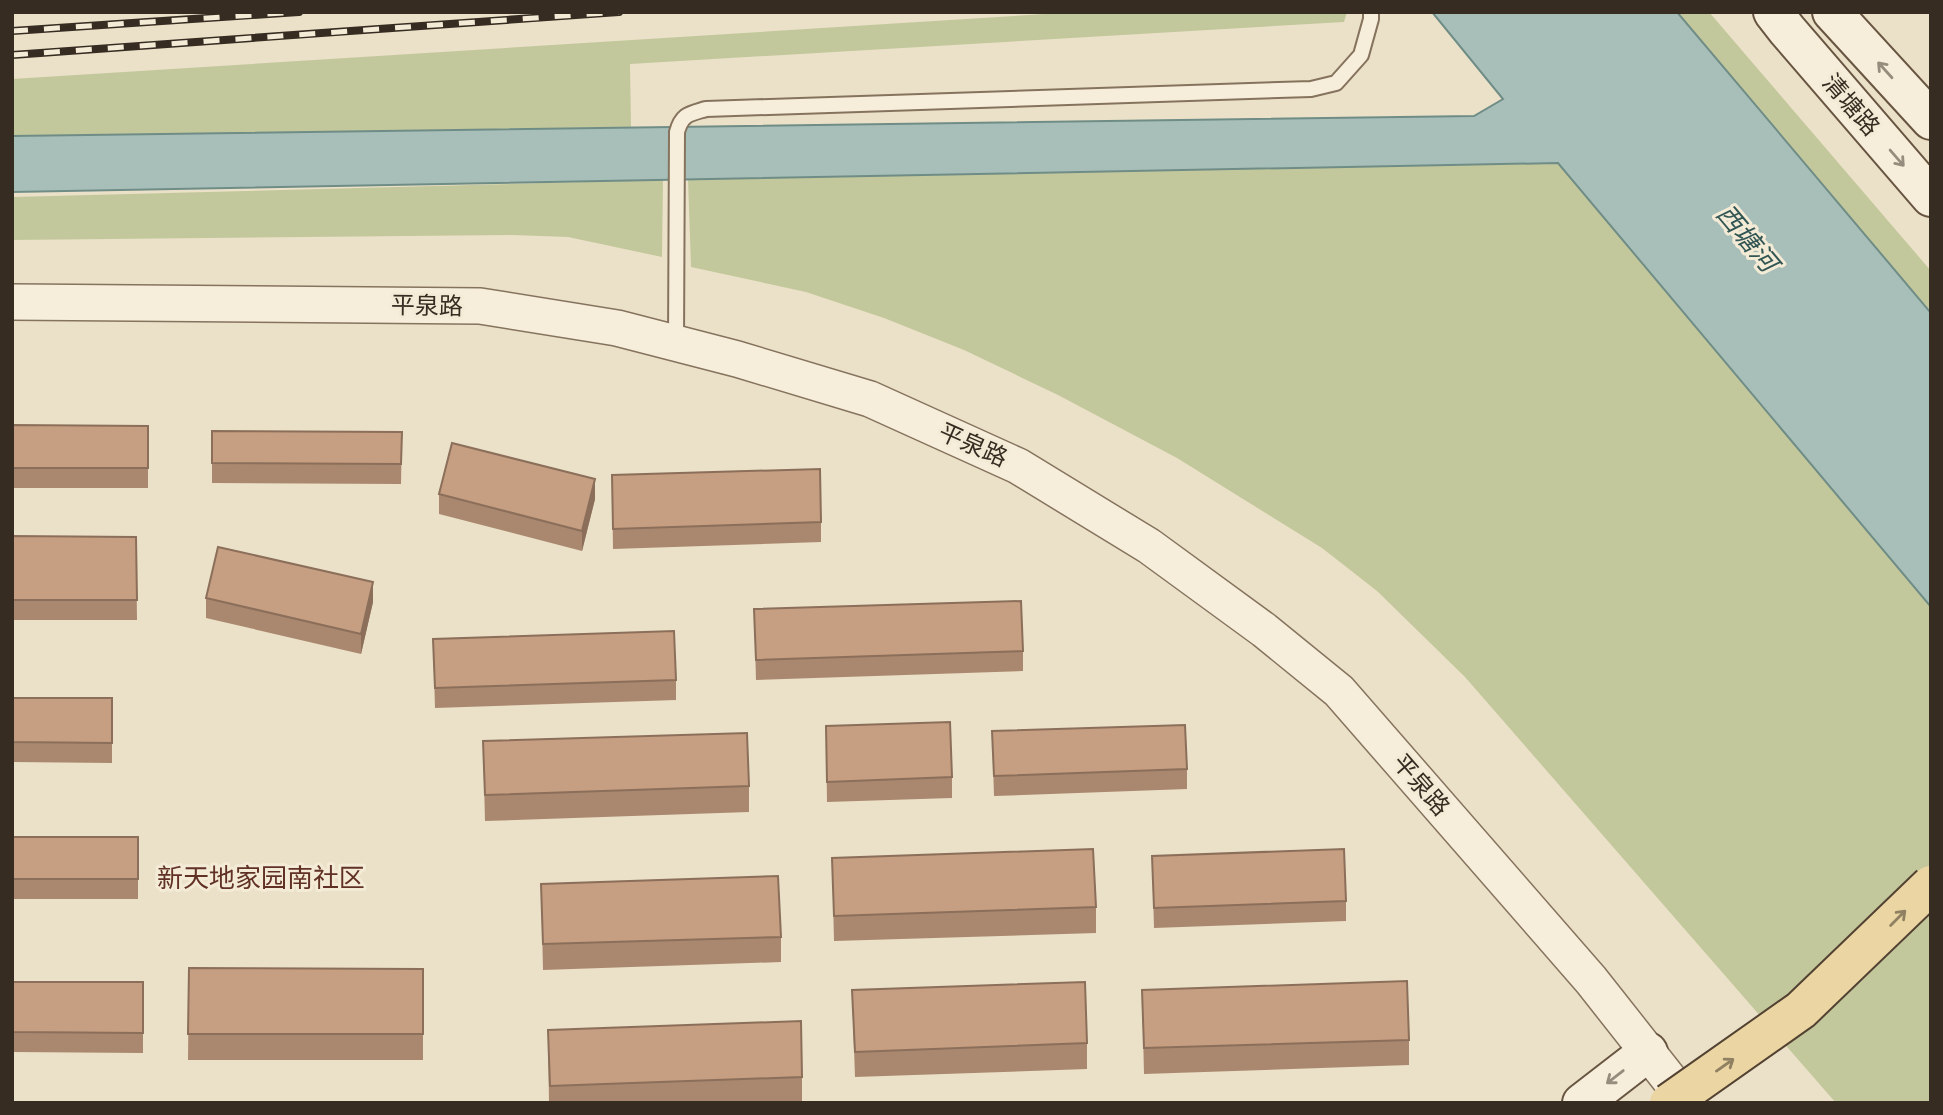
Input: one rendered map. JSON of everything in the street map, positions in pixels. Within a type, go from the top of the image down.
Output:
[{"type":"main road","name":"清塘路","points":[[1773,12],[1931,197]]},
{"type":"main road","name":"清塘路","points":[[1832,12],[1931,120]]},
{"type":"main road","points":[[1669,1103],[1801,1010],[1931,885]]},
{"type":"main road","points":[[1582,1103],[1648,1052]]},
{"type":"street","name":"平泉路","points":[[12,302],[480,306],[617,328],[737,359],[870,399],[1018,466],[1149,546],[1264,630],[1339,691],[1591,980],[1688,1103]]},
{"type":"lane","points":[[676,343],[677,132],[680,121],[690,114],[706,109],[1311,89],[1336,83],[1361,55],[1371,12]]},
{"type":"green space","points":[[1077,12],[1347,12],[1344,22],[630,64],[631,127],[12,136],[12,79]]},
{"type":"green space","points":[[1677,12],[1709,12],[1931,271],[1931,313]]},
{"type":"green space","points":[[1558,163],[1931,607],[1931,1103],[1836,1103],[1465,677],[1377,591],[1322,548],[1177,458],[1058,395],[964,350],[884,318],[806,292],[691,267],[688,179]]},
{"type":"green space","points":[[663,180],[662,257],[568,237],[513,235],[12,240],[12,197]]},
{"type":"water","name":"西塘河","points":[[1432,12],[1677,12],[1931,313],[1931,607],[1558,163],[12,192],[12,136],[1474,116],[1503,99]]},
{"type":"building","points":[[12,425],[148,426],[148,468],[12,468]]},
{"type":"building","points":[[212,431],[402,432],[401,464],[212,463]]},
{"type":"building","points":[[452,443],[595,479],[582,531],[439,494]]},
{"type":"building","points":[[820,469],[821,522],[613,529],[612,475]]},
{"type":"building","points":[[12,536],[136,537],[137,600],[12,600]]},
{"type":"building","points":[[218,547],[373,582],[361,634],[206,598]]},
{"type":"building","points":[[1021,601],[1023,651],[756,660],[754,609]]},
{"type":"building","points":[[674,631],[676,680],[435,688],[433,639]]},
{"type":"building","points":[[12,698],[112,698],[112,743],[12,742]]},
{"type":"building","points":[[950,722],[952,777],[827,782],[826,726]]},
{"type":"building","points":[[1185,725],[1187,769],[994,776],[992,731]]},
{"type":"building","points":[[747,733],[749,786],[485,795],[483,741]]},
{"type":"building","points":[[12,837],[138,837],[138,879],[12,879]]},
{"type":"building","points":[[1093,849],[1096,907],[834,916],[832,858]]},
{"type":"building","points":[[1344,849],[1346,901],[1154,908],[1152,856]]},
{"type":"building","points":[[778,876],[781,937],[543,944],[541,884]]},
{"type":"building","points":[[189,968],[423,969],[423,1034],[188,1034]]},
{"type":"building","points":[[1407,981],[1409,1040],[1144,1048],[1142,990]]},
{"type":"building","points":[[12,982],[143,982],[143,1033],[12,1032]]},
{"type":"building","points":[[1085,982],[1087,1043],[855,1052],[852,990]]},
{"type":"building","points":[[801,1021],[802,1077],[550,1086],[548,1030]]},
{"type":"railway","points":[[12,31],[299,12]]},
{"type":"railway","points":[[12,55],[619,12]]},
{"type":"district","name":"新天地家园南社区","points":[[261,878]]}]
